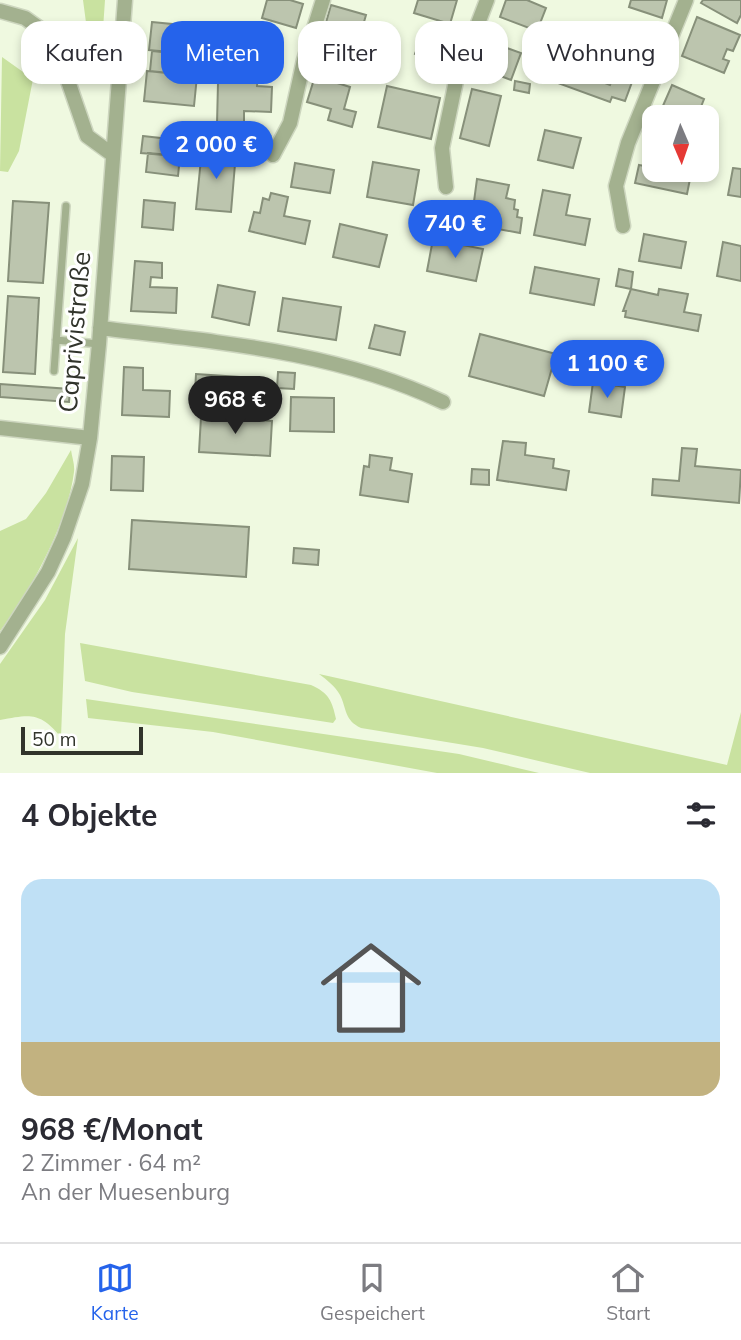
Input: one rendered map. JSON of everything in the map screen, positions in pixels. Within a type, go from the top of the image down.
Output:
[{"type":"street","name":"Caprivistraße","points":[[0,647],[32,600],[64,537],[82,484],[90,438],[99,344],[125,0]]},
{"type":"street","points":[[273,155],[290,123],[304,60],[323,0]]},
{"type":"street","points":[[446,187],[442,148],[453,95],[487,0]]},
{"type":"street","points":[[623,226],[616,186],[628,143],[686,0]]},
{"type":"street","points":[[0,11],[24,18],[46,33],[58,52],[87,136],[97,146],[113,155]]},
{"type":"street","points":[[100,328],[295,354],[404,383],[443,401]]},
{"type":"street","points":[[0,428],[90,438]]},
{"type":"lane","points":[[54,371],[66,206]]},
{"type":"lane","points":[[56,340],[99,344]]},
{"type":"green space","points":[[83,0],[105,0],[104,21],[86,21]]},
{"type":"green space","points":[[2,57],[21,70],[21,84],[32,84],[19,151],[8,172],[0,171]]},
{"type":"green space","points":[[71,450],[74,472],[56,534],[24,596],[0,631],[0,531],[26,519],[46,493]]},
{"type":"green space","points":[[78,538],[65,634],[61,737],[47,723],[34,717],[0,720],[0,664],[45,600]]},
{"type":"green space","points":[[80,643],[311,685],[329,698],[336,719],[333,723],[132,692],[85,681]]},
{"type":"green space","points":[[319,674],[727,765],[741,712],[741,773],[590,773],[483,748],[361,728],[349,718],[336,689]]},
{"type":"green space","points":[[86,699],[459,754],[539,773],[437,773],[213,732],[88,718]]},
{"type":"building","points":[[267,0],[290,0],[303,4],[296,28],[284,24],[284,21],[262,18]]},
{"type":"building","points":[[418,0],[457,0],[451,21],[440,21],[414,13]]},
{"type":"building","points":[[506,0],[527,0],[546,8],[541,21],[522,21],[522,25],[500,17]]},
{"type":"building","points":[[631,0],[667,0],[662,18],[629,7]]},
{"type":"building","points":[[703,0],[741,0],[741,15],[737,23],[701,3]]},
{"type":"building","points":[[331,5],[366,15],[364,21],[326,21]]},
{"type":"building","points":[[697,17],[740,35],[733,51],[727,49],[723,59],[729,61],[724,73],[682,56]]},
{"type":"building","points":[[152,22],[161,23],[161,51],[149,50]]},
{"type":"building","points":[[508,48],[521,53],[511,80],[508,79]]},
{"type":"building","points":[[152,51],[161,52],[161,72],[150,71]]},
{"type":"building","points":[[147,71],[161,72],[161,84],[196,84],[194,106],[144,101]]},
{"type":"building","points":[[515,81],[530,84],[529,93],[514,90]]},
{"type":"building","points":[[218,84],[257,84],[272,87],[271,112],[244,111],[244,126],[217,124]]},
{"type":"building","points":[[313,84],[340,84],[350,87],[344,109],[356,112],[352,127],[328,120],[331,109],[307,102]]},
{"type":"building","points":[[560,84],[631,84],[625,101],[612,97],[610,102]]},
{"type":"building","points":[[672,85],[704,99],[702,105],[663,105]]},
{"type":"building","points":[[387,86],[440,98],[431,139],[378,127]]},
{"type":"building","points":[[472,89],[501,96],[489,146],[460,138]]},
{"type":"building","points":[[545,130],[581,138],[573,168],[538,160]]},
{"type":"building","points":[[143,136],[178,140],[176,156],[141,153]]},
{"type":"building","points":[[202,149],[236,152],[231,212],[196,209]]},
{"type":"building","points":[[148,153],[180,156],[178,176],[146,172]]},
{"type":"building","points":[[373,162],[419,170],[413,205],[367,197]]},
{"type":"building","points":[[295,163],[334,170],[330,193],[291,187]]},
{"type":"building","points":[[639,165],[642,166],[642,182],[689,182],[687,194],[635,183]]},
{"type":"building","points":[[733,168],[741,169],[741,197],[728,195]]},
{"type":"building","points":[[477,179],[509,185],[506,198],[515,200],[517,217],[522,218],[520,233],[471,224]]},
{"type":"building","points":[[543,190],[570,195],[566,215],[590,219],[585,245],[534,235]]},
{"type":"building","points":[[271,193],[288,197],[284,216],[310,221],[305,244],[249,231],[254,212],[260,213],[263,198],[269,200]]},
{"type":"building","points":[[144,200],[175,203],[173,230],[142,227]]},
{"type":"building","points":[[13,201],[49,203],[43,283],[8,281]]},
{"type":"building","points":[[340,224],[387,235],[379,267],[333,257]]},
{"type":"building","points":[[644,234],[686,242],[681,268],[639,261]]},
{"type":"building","points":[[433,239],[483,249],[476,281],[427,271]]},
{"type":"building","points":[[723,242],[741,246],[741,281],[717,276]]},
{"type":"building","points":[[135,261],[162,263],[162,278],[151,277],[150,287],[177,288],[176,313],[131,311]]},
{"type":"building","points":[[535,267],[599,279],[594,305],[530,293]]},
{"type":"building","points":[[619,269],[633,272],[631,289],[616,286]]},
{"type":"building","points":[[218,285],[255,292],[249,325],[212,317]]},
{"type":"building","points":[[631,289],[658,295],[659,289],[688,294],[684,312],[701,315],[698,331],[625,317],[626,311],[623,311]]},
{"type":"building","points":[[8,296],[39,298],[35,374],[3,372]]},
{"type":"building","points":[[283,298],[341,307],[336,340],[278,331]]},
{"type":"building","points":[[375,325],[405,332],[400,355],[369,348]]},
{"type":"building","points":[[480,334],[556,354],[544,396],[469,376]]},
{"type":"building","points":[[124,367],[143,368],[143,390],[170,391],[169,417],[122,415]]},
{"type":"building","points":[[278,372],[295,373],[294,389],[277,388]]},
{"type":"building","points":[[196,374],[254,378],[252,398],[195,393]]},
{"type":"building","points":[[593,382],[625,387],[621,417],[589,412]]},
{"type":"building","points":[[0,384],[70,389],[69,402],[0,397]]},
{"type":"building","points":[[291,397],[334,398],[334,432],[290,431]]},
{"type":"building","points":[[201,417],[272,421],[270,456],[199,452]]},
{"type":"building","points":[[503,441],[526,443],[525,455],[554,459],[553,468],[569,471],[566,490],[497,480]]},
{"type":"building","points":[[682,448],[697,449],[695,466],[741,470],[739,503],[652,495],[653,479],[679,481]]},
{"type":"building","points":[[370,455],[392,458],[390,470],[412,474],[408,502],[360,495],[364,466],[369,467]]},
{"type":"building","points":[[112,456],[144,457],[143,491],[111,490]]},
{"type":"building","points":[[472,469],[489,470],[489,485],[471,484]]},
{"type":"building","points":[[132,520],[249,527],[246,577],[129,569]]},
{"type":"building","points":[[294,548],[319,550],[318,565],[293,563]]}]
